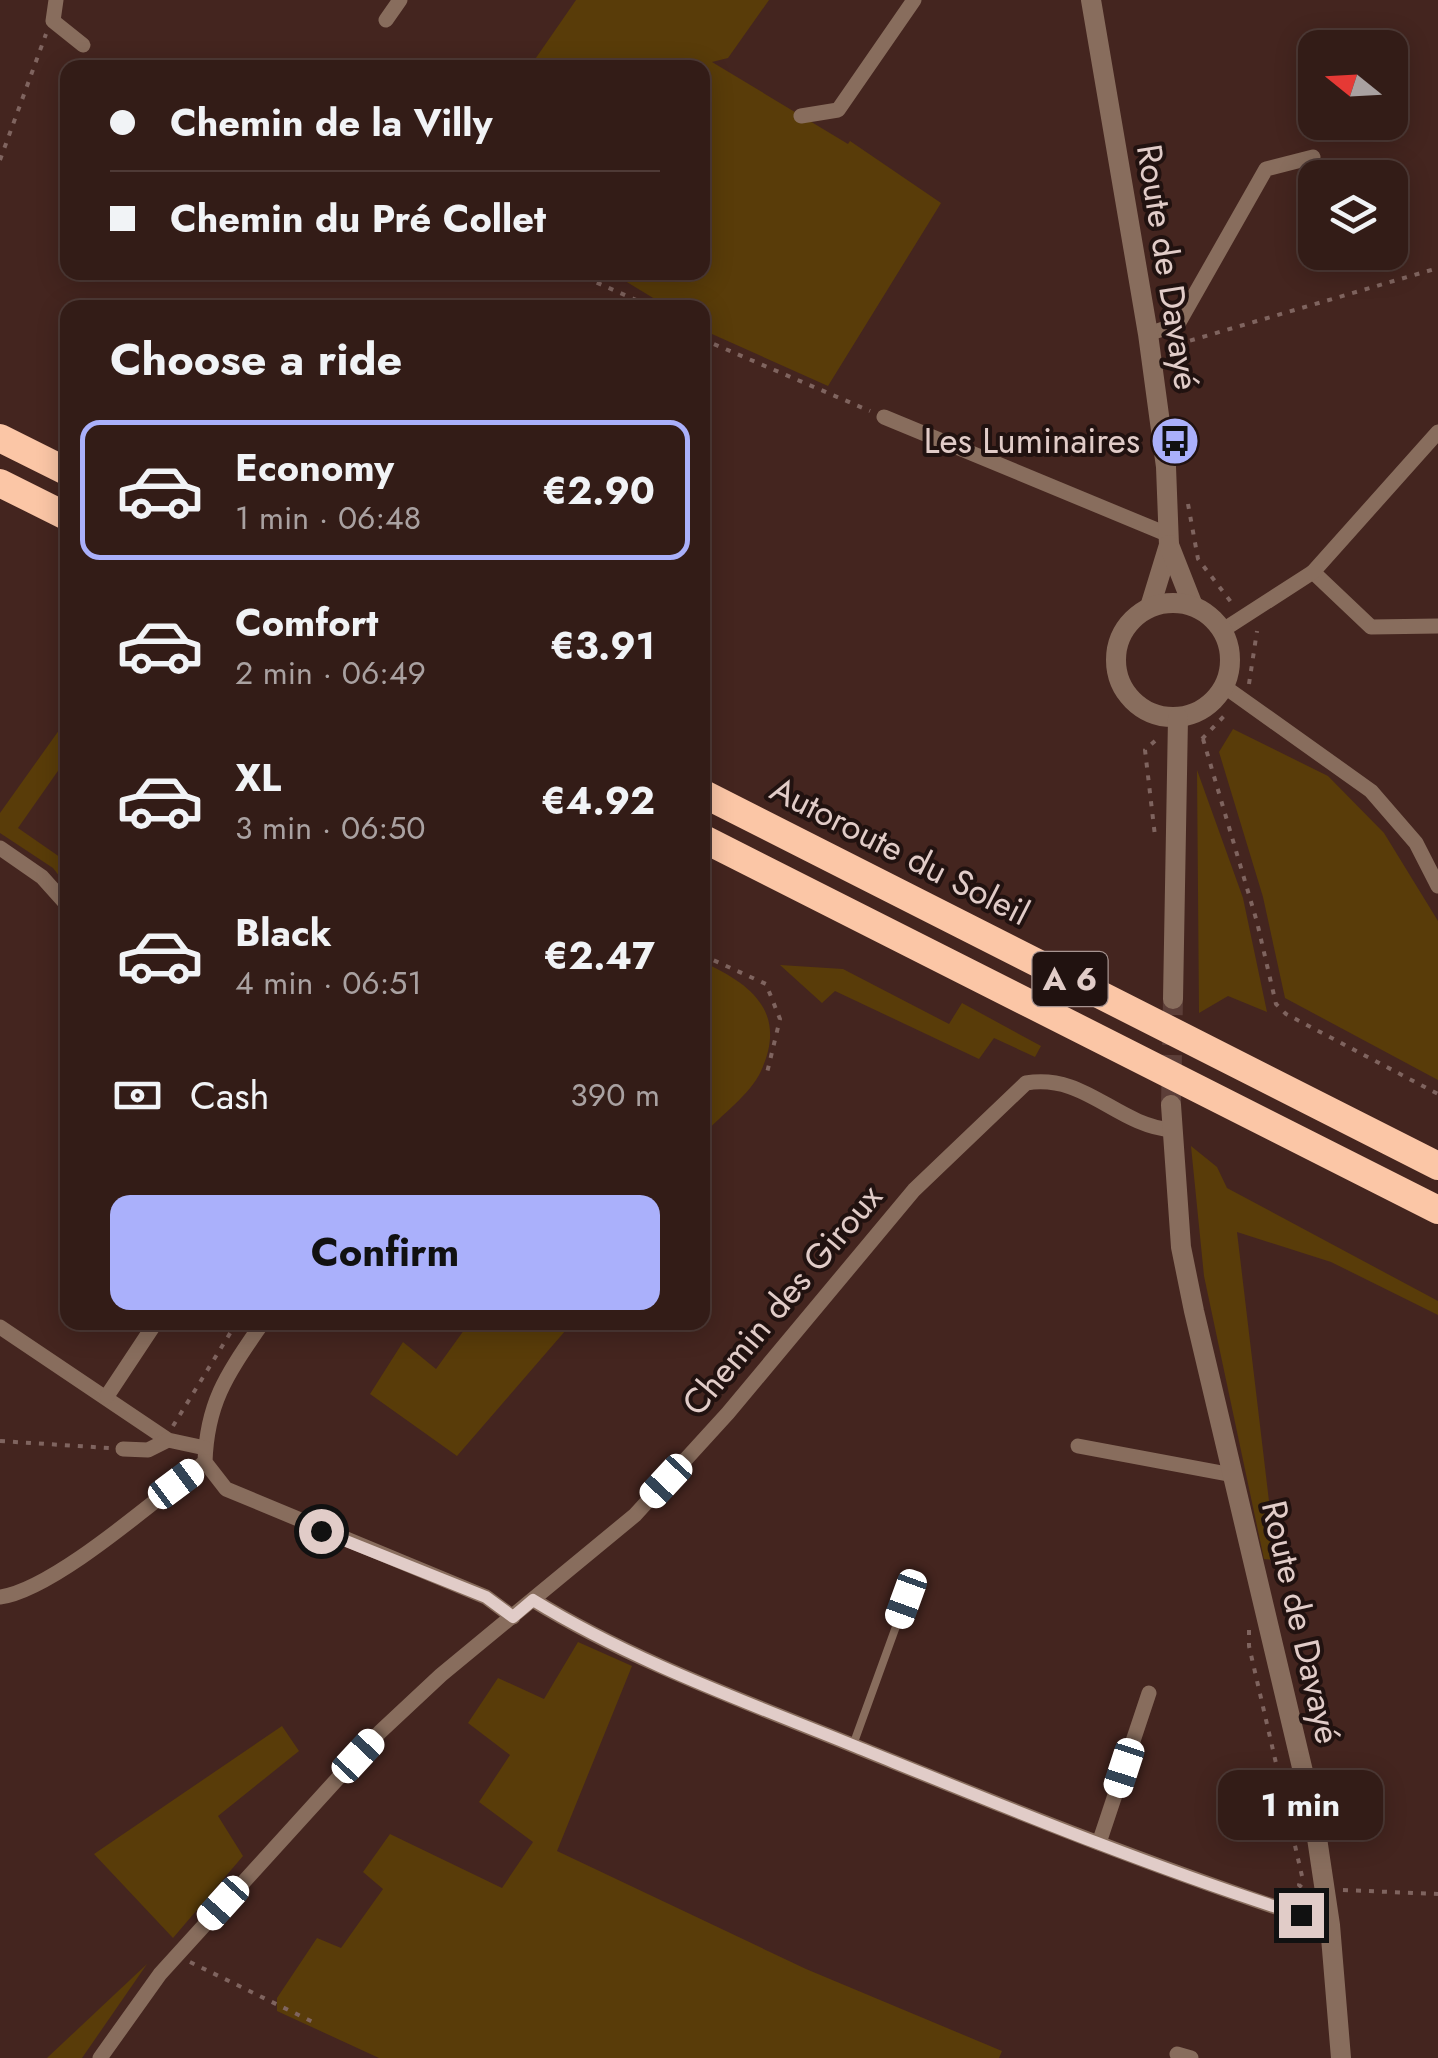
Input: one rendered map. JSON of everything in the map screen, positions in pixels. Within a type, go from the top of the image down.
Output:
[{"type":"highway","points":[[0,438],[60,468]]},
{"type":"highway","points":[[0,482],[60,513]]},
{"type":"highway","name":"Autoroute du Soleil","points":[[710,797],[1438,1166]]},
{"type":"highway","name":"A 6","points":[[710,842],[1438,1210]]},
{"type":"street","points":[[56,0],[52,22],[84,45]]},
{"type":"street","points":[[386,20],[400,0]]},
{"type":"street","points":[[801,116],[838,110],[914,0]]},
{"type":"street","name":"Route de Davayé","points":[[1090,0],[1148,334],[1166,466],[1169,540],[1193,606]]},
{"type":"street","points":[[1148,334],[1178,324],[1266,168],[1313,157]]},
{"type":"street","points":[[884,417],[1169,540]]},
{"type":"street","points":[[1224,630],[1314,572],[1438,432]]},
{"type":"street","name":"Route de Davayé","points":[[1150,607],[1169,540]]},
{"type":"street","points":[[1314,572],[1371,627],[1438,626]]},
{"type":"street","points":[[1164,603],[1193,606],[1224,630],[1230,652],[1225,687],[1213,702],[1178,718],[1144,710],[1120,683],[1117,648],[1135,617],[1150,607],[1164,603]]},
{"type":"street","points":[[1225,687],[1239,701],[1330,758],[1371,791],[1416,843],[1438,886]]},
{"type":"street","points":[[1173,1000],[1178,718]]},
{"type":"street","points":[[0,848],[42,877],[60,897]]},
{"type":"street","name":"Chemin des Giroux","points":[[100,2058],[177,1954],[380,1732],[635,1515],[731,1410],[914,1190],[1026,1083],[1065,1082],[1138,1125],[1172,1130]]},
{"type":"street","name":"Route de Davayé","points":[[1171,1105],[1177,1204],[1194,1311],[1314,1818],[1330,1924],[1341,2058]]},
{"type":"street","points":[[0,1327],[168,1440],[205,1455],[226,1489],[486,1597],[513,1617]]},
{"type":"street","points":[[107,1396],[151,1330]]},
{"type":"street","points":[[0,1597],[20,1594],[91,1548],[205,1455],[210,1408],[258,1330]]},
{"type":"street","points":[[124,1449],[148,1450],[168,1440]]},
{"type":"street","points":[[1078,1446],[1233,1476]]},
{"type":"street","points":[[533,1600],[586,1632],[853,1745],[1100,1843],[1330,1924]]},
{"type":"street","points":[[1100,1843],[1150,1693]]},
{"type":"lane","points":[[853,1745],[906,1599]]},
{"type":"path","points":[[0,160],[52,22]]},
{"type":"path","points":[[1171,355],[1182,343],[1438,268]]},
{"type":"path","points":[[591,280],[636,300]]},
{"type":"path","points":[[710,342],[884,417]]},
{"type":"path","points":[[1188,500],[1198,559],[1232,602]]},
{"type":"path","points":[[1249,684],[1257,631]]},
{"type":"path","points":[[1226,714],[1203,740],[1258,922],[1276,1004],[1286,1014],[1438,1094]]},
{"type":"path","points":[[1154,741],[1145,750],[1156,844]]},
{"type":"path","points":[[710,959],[766,984],[773,997],[780,1018],[766,1077]]},
{"type":"path","points":[[168,1440],[176,1415],[232,1330]]},
{"type":"path","points":[[0,1440],[124,1449]]},
{"type":"path","points":[[1300,1879],[1302,1889]]},
{"type":"path","points":[[1325,1889],[1438,1894]]},
{"type":"path","points":[[177,1954],[316,2023]]},
{"type":"shaded area","points":[[576,0],[769,0],[728,58],[712,62],[848,144],[850,141],[941,203],[828,386],[710,333],[710,300],[656,300],[624,280],[710,280],[710,60],[535,60]]},
{"type":"shaded area","points":[[60,729],[60,768],[18,828],[60,857],[60,877],[53,868],[0,833],[0,813]]},
{"type":"shaded area","points":[[1233,729],[1328,776],[1384,833],[1438,921],[1438,1080],[1285,998],[1263,897],[1219,752]]},
{"type":"shaded area","points":[[1197,770],[1243,898],[1267,1012],[1228,996],[1199,1013]]},
{"type":"shaded area","points":[[780,965],[843,969],[949,1024],[962,1003],[1041,1046],[1035,1057],[994,1038],[979,1059],[835,991],[822,1003]]},
{"type":"shaded area","points":[[710,966],[750,991],[767,1016],[768,1050],[761,1071],[743,1096],[710,1128]]},
{"type":"shaded area","points":[[1191,1146],[1217,1167],[1227,1188],[1438,1301],[1438,1315],[1331,1262],[1237,1232],[1276,1560],[1264,1559],[1204,1276]]},
{"type":"shaded area","points":[[464,1330],[566,1330],[457,1456],[370,1394],[403,1342],[436,1369]]},
{"type":"shaded area","points":[[578,1642],[632,1666],[557,1851],[806,1969],[1002,2051],[999,2058],[379,2058],[277,2011],[277,1998],[317,1938],[341,1948],[383,1889],[363,1872],[390,1834],[502,1888],[533,1842],[479,1802],[510,1755],[468,1723],[498,1678],[544,1699]]},
{"type":"shaded area","points":[[282,1726],[299,1751],[218,1816],[243,1856],[173,1938],[94,1854]]},
{"type":"shaded area","points":[[147,1964],[82,2058],[47,2058]]},
{"type":"tunnel","points":[[1171,1105],[1173,999]]},
{"type":"place","name":"Les Luminaires","points":[[1175,441]]},
{"type":"route","points":[[321,1531],[486,1597],[513,1617],[533,1600],[586,1632],[719,1691],[1100,1843],[1301,1915]]}]
